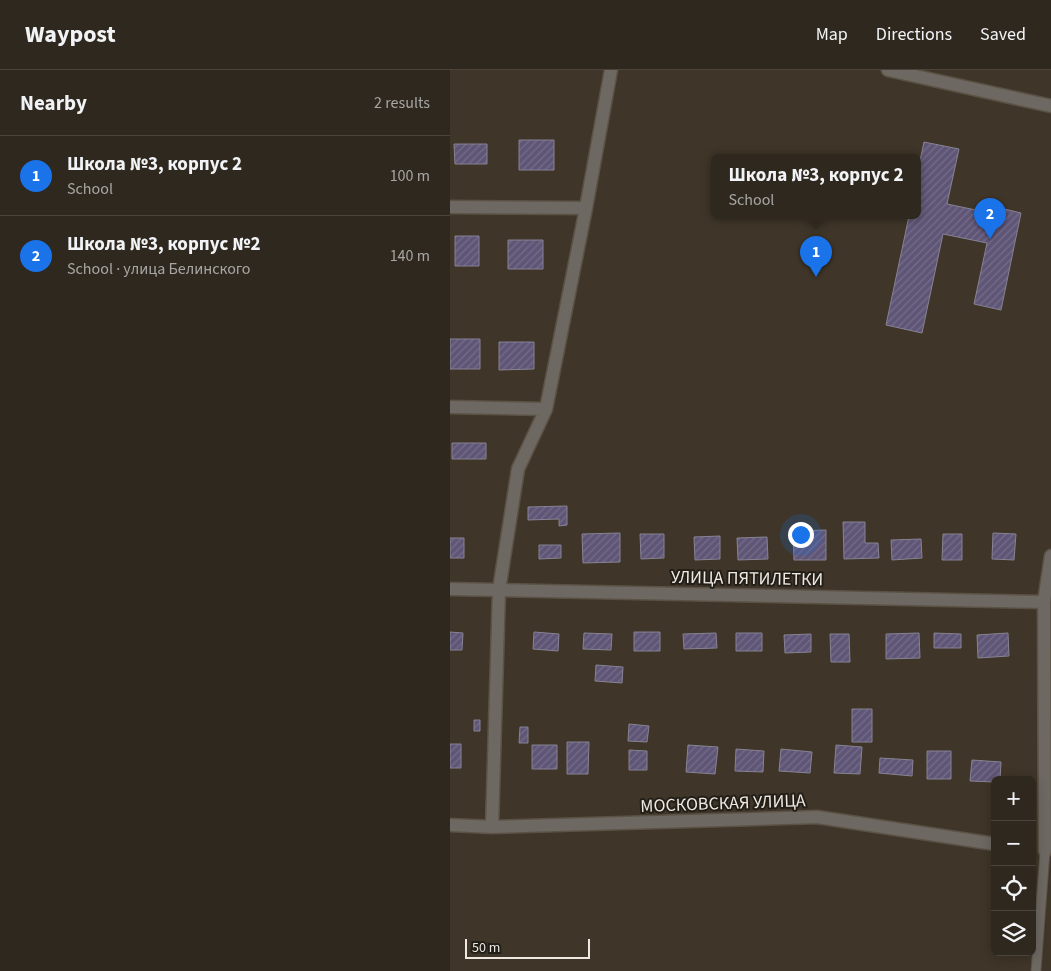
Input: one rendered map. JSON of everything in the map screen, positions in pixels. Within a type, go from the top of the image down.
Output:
[{"type":"street","points":[[492,828],[499,590],[518,469],[546,408],[586,208],[611,70]]},
{"type":"street","points":[[888,70],[1051,106]]},
{"type":"street","points":[[450,207],[586,208]]},
{"type":"street","points":[[450,407],[546,408]]},
{"type":"street","points":[[1043,851],[1044,602],[1051,556]]},
{"type":"street","name":"УЛИЦА ПЯТИЛЕТКИ","points":[[450,590],[1044,602]]},
{"type":"street","name":"МОСКОВСКАЯ УЛИЦА","points":[[450,825],[492,828],[817,818],[991,843]]},
{"type":"lane","points":[[1036,971],[1043,851]]},
{"type":"building","points":[[519,140],[554,140],[554,170],[519,170]]},
{"type":"building","points":[[924,142],[959,149],[947,204],[995,214],[996,207],[1021,213],[1001,310],[974,304],[987,243],[943,234],[922,333],[886,325],[908,219],[921,219],[921,156]]},
{"type":"building","points":[[454,144],[487,144],[487,164],[455,164]]},
{"type":"building","points":[[455,236],[479,236],[479,266],[455,266]]},
{"type":"building","points":[[508,240],[543,240],[543,269],[508,269]]},
{"type":"building","points":[[450,339],[480,339],[480,369],[450,369]]},
{"type":"building","points":[[499,342],[534,342],[534,369],[499,370]]},
{"type":"building","points":[[452,443],[486,443],[486,459],[452,459]]},
{"type":"building","points":[[567,506],[567,525],[559,526],[559,519],[528,520],[528,507]]},
{"type":"building","points":[[843,522],[865,522],[865,543],[878,543],[879,558],[844,559]]},
{"type":"building","points":[[826,530],[826,560],[794,560],[793,531]]},
{"type":"building","points":[[620,533],[620,562],[583,563],[582,534]]},
{"type":"building","points":[[993,533],[1016,534],[1014,560],[992,559]]},
{"type":"building","points":[[640,534],[664,534],[664,558],[641,559]]},
{"type":"building","points":[[943,534],[962,534],[962,560],[942,560]]},
{"type":"building","points":[[720,536],[720,559],[695,560],[694,537]]},
{"type":"building","points":[[767,537],[768,559],[738,560],[737,538]]},
{"type":"building","points":[[450,538],[464,538],[464,558],[450,558]]},
{"type":"building","points":[[921,539],[922,558],[892,560],[891,540]]},
{"type":"building","points":[[539,545],[561,545],[561,558],[539,559]]},
{"type":"building","points":[[450,632],[463,633],[462,650],[450,650]]},
{"type":"building","points":[[534,632],[559,634],[558,651],[533,649]]},
{"type":"building","points":[[634,632],[660,632],[660,651],[634,651]]},
{"type":"building","points":[[584,633],[612,634],[611,650],[583,649]]},
{"type":"building","points":[[716,633],[717,648],[684,649],[683,634]]},
{"type":"building","points":[[736,633],[762,633],[762,651],[736,651]]},
{"type":"building","points":[[919,633],[920,658],[886,659],[886,634]]},
{"type":"building","points":[[934,633],[961,634],[961,648],[934,648]]},
{"type":"building","points":[[1008,633],[1009,656],[978,658],[977,635]]},
{"type":"building","points":[[811,634],[811,652],[785,653],[784,635]]},
{"type":"building","points":[[830,634],[849,634],[850,662],[831,662]]},
{"type":"building","points":[[596,665],[623,667],[622,683],[595,681]]},
{"type":"building","points":[[852,709],[872,709],[872,742],[852,742]]},
{"type":"building","points":[[474,720],[480,720],[480,731],[474,731]]},
{"type":"building","points":[[629,724],[649,726],[647,742],[628,741]]},
{"type":"building","points":[[520,727],[528,727],[528,743],[519,743]]},
{"type":"building","points":[[567,742],[589,742],[588,774],[567,774]]},
{"type":"building","points":[[450,744],[461,744],[461,768],[450,768]]},
{"type":"building","points":[[532,745],[557,745],[557,769],[532,769]]},
{"type":"building","points":[[688,745],[718,747],[715,774],[686,772]]},
{"type":"building","points":[[836,745],[862,747],[860,774],[834,773]]},
{"type":"building","points":[[736,749],[764,751],[763,772],[735,771]]},
{"type":"building","points":[[781,749],[812,752],[810,773],[779,771]]},
{"type":"building","points":[[629,750],[647,751],[647,770],[629,770]]},
{"type":"building","points":[[927,751],[951,751],[951,779],[927,779]]},
{"type":"building","points":[[880,758],[913,760],[912,776],[879,773]]},
{"type":"building","points":[[972,760],[1001,762],[1000,776],[991,776],[991,782],[970,781]]},
{"type":"place","name":"Школа №3, корпус №2","points":[[990,239]]},
{"type":"place","name":"Школа №3, корпус 2","points":[[816,277]]}]
